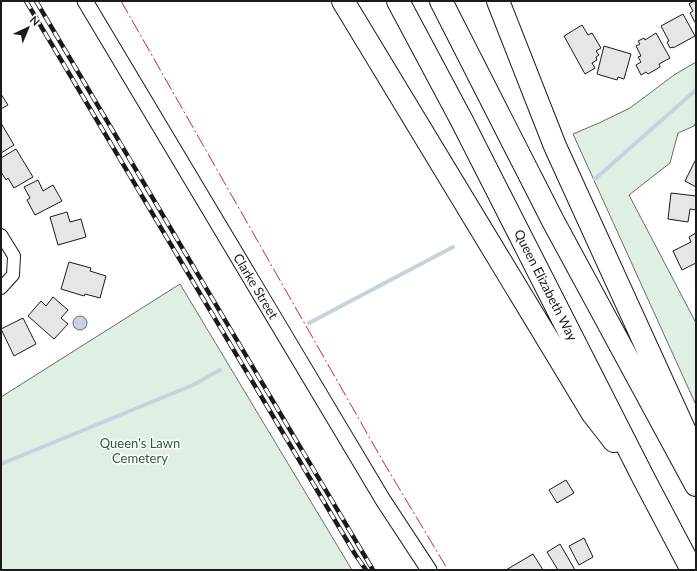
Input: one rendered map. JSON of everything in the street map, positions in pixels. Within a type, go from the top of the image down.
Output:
[{"type":"highway","points":[[343,1],[593,414],[644,480]]},
{"type":"highway","name":"Queen Elizabeth Way","points":[[398,1],[470,136],[644,480],[692,570]]},
{"type":"highway","points":[[441,1],[553,222],[696,485]]},
{"type":"highway","points":[[498,1],[555,146],[689,440],[696,467]]},
{"type":"street","name":"Clarke Street","points":[[85,1],[383,500],[429,570]]},
{"type":"street","points":[[1,235],[14,256],[13,275],[1,288]]},
{"type":"green space","points":[[696,62],[696,122],[694,126],[678,133],[670,163],[629,195],[696,323],[696,405],[573,134],[630,108],[674,75]]},
{"type":"green space","name":"Queen's Lawn Cemetery","points":[[180,284],[352,570],[1,570],[1,397]]},
{"type":"shaded area","points":[[77,316],[83,316],[87,320],[87,326],[83,330],[77,330],[73,326],[73,320]]},
{"type":"building","points":[[696,1],[696,24],[690,13],[693,11],[689,4]]},
{"type":"building","points":[[683,14],[695,36],[673,48],[670,48],[667,42],[669,41],[661,26]]},
{"type":"building","points":[[582,25],[588,35],[592,33],[601,48],[596,51],[599,55],[596,57],[597,60],[592,63],[595,68],[585,74],[564,36]]},
{"type":"building","points":[[656,33],[670,58],[659,64],[660,67],[648,74],[646,72],[641,75],[636,65],[641,62],[638,57],[641,56],[636,46],[640,44],[638,41],[644,38],[645,40]]},
{"type":"building","points":[[604,46],[631,54],[624,79],[618,77],[617,80],[597,74]]},
{"type":"building","points":[[1,94],[8,105],[1,109]]},
{"type":"building","points":[[1,123],[14,145],[1,153]]},
{"type":"building","points":[[16,149],[33,177],[14,188],[8,178],[6,180],[1,172],[1,158]]},
{"type":"building","points":[[696,159],[696,187],[685,181]]},
{"type":"building","points":[[38,180],[43,191],[53,185],[62,201],[35,215],[27,200],[30,198],[24,187]]},
{"type":"building","points":[[671,193],[696,196],[696,210],[690,209],[688,222],[668,219]]},
{"type":"building","points":[[67,212],[70,222],[81,219],[86,237],[58,245],[50,217]]},
{"type":"building","points":[[696,233],[696,263],[682,270],[673,251],[691,242],[689,237]]},
{"type":"building","points":[[69,262],[91,268],[90,271],[106,276],[100,298],[85,294],[84,296],[61,289]]},
{"type":"building","points":[[53,297],[68,310],[61,318],[68,324],[54,339],[28,316],[41,301],[46,306]]},
{"type":"building","points":[[23,318],[36,344],[14,356],[1,329]]},
{"type":"building","points":[[566,480],[574,493],[557,503],[549,490]]},
{"type":"building","points":[[584,538],[593,557],[579,565],[569,546]]},
{"type":"building","points":[[560,544],[575,570],[558,570],[547,552]]},
{"type":"building","points":[[533,554],[543,570],[506,570]]},
{"type":"waterway","points":[[595,179],[696,90]]},
{"type":"waterway","points":[[309,323],[453,247]]},
{"type":"waterway","points":[[1,464],[193,385],[220,370]]},
{"type":"railway","points":[[26,1],[355,554],[366,570]]},
{"type":"railway","points":[[36,1],[373,570]]},
{"type":"power","points":[[121,1],[384,463],[448,570]]}]
